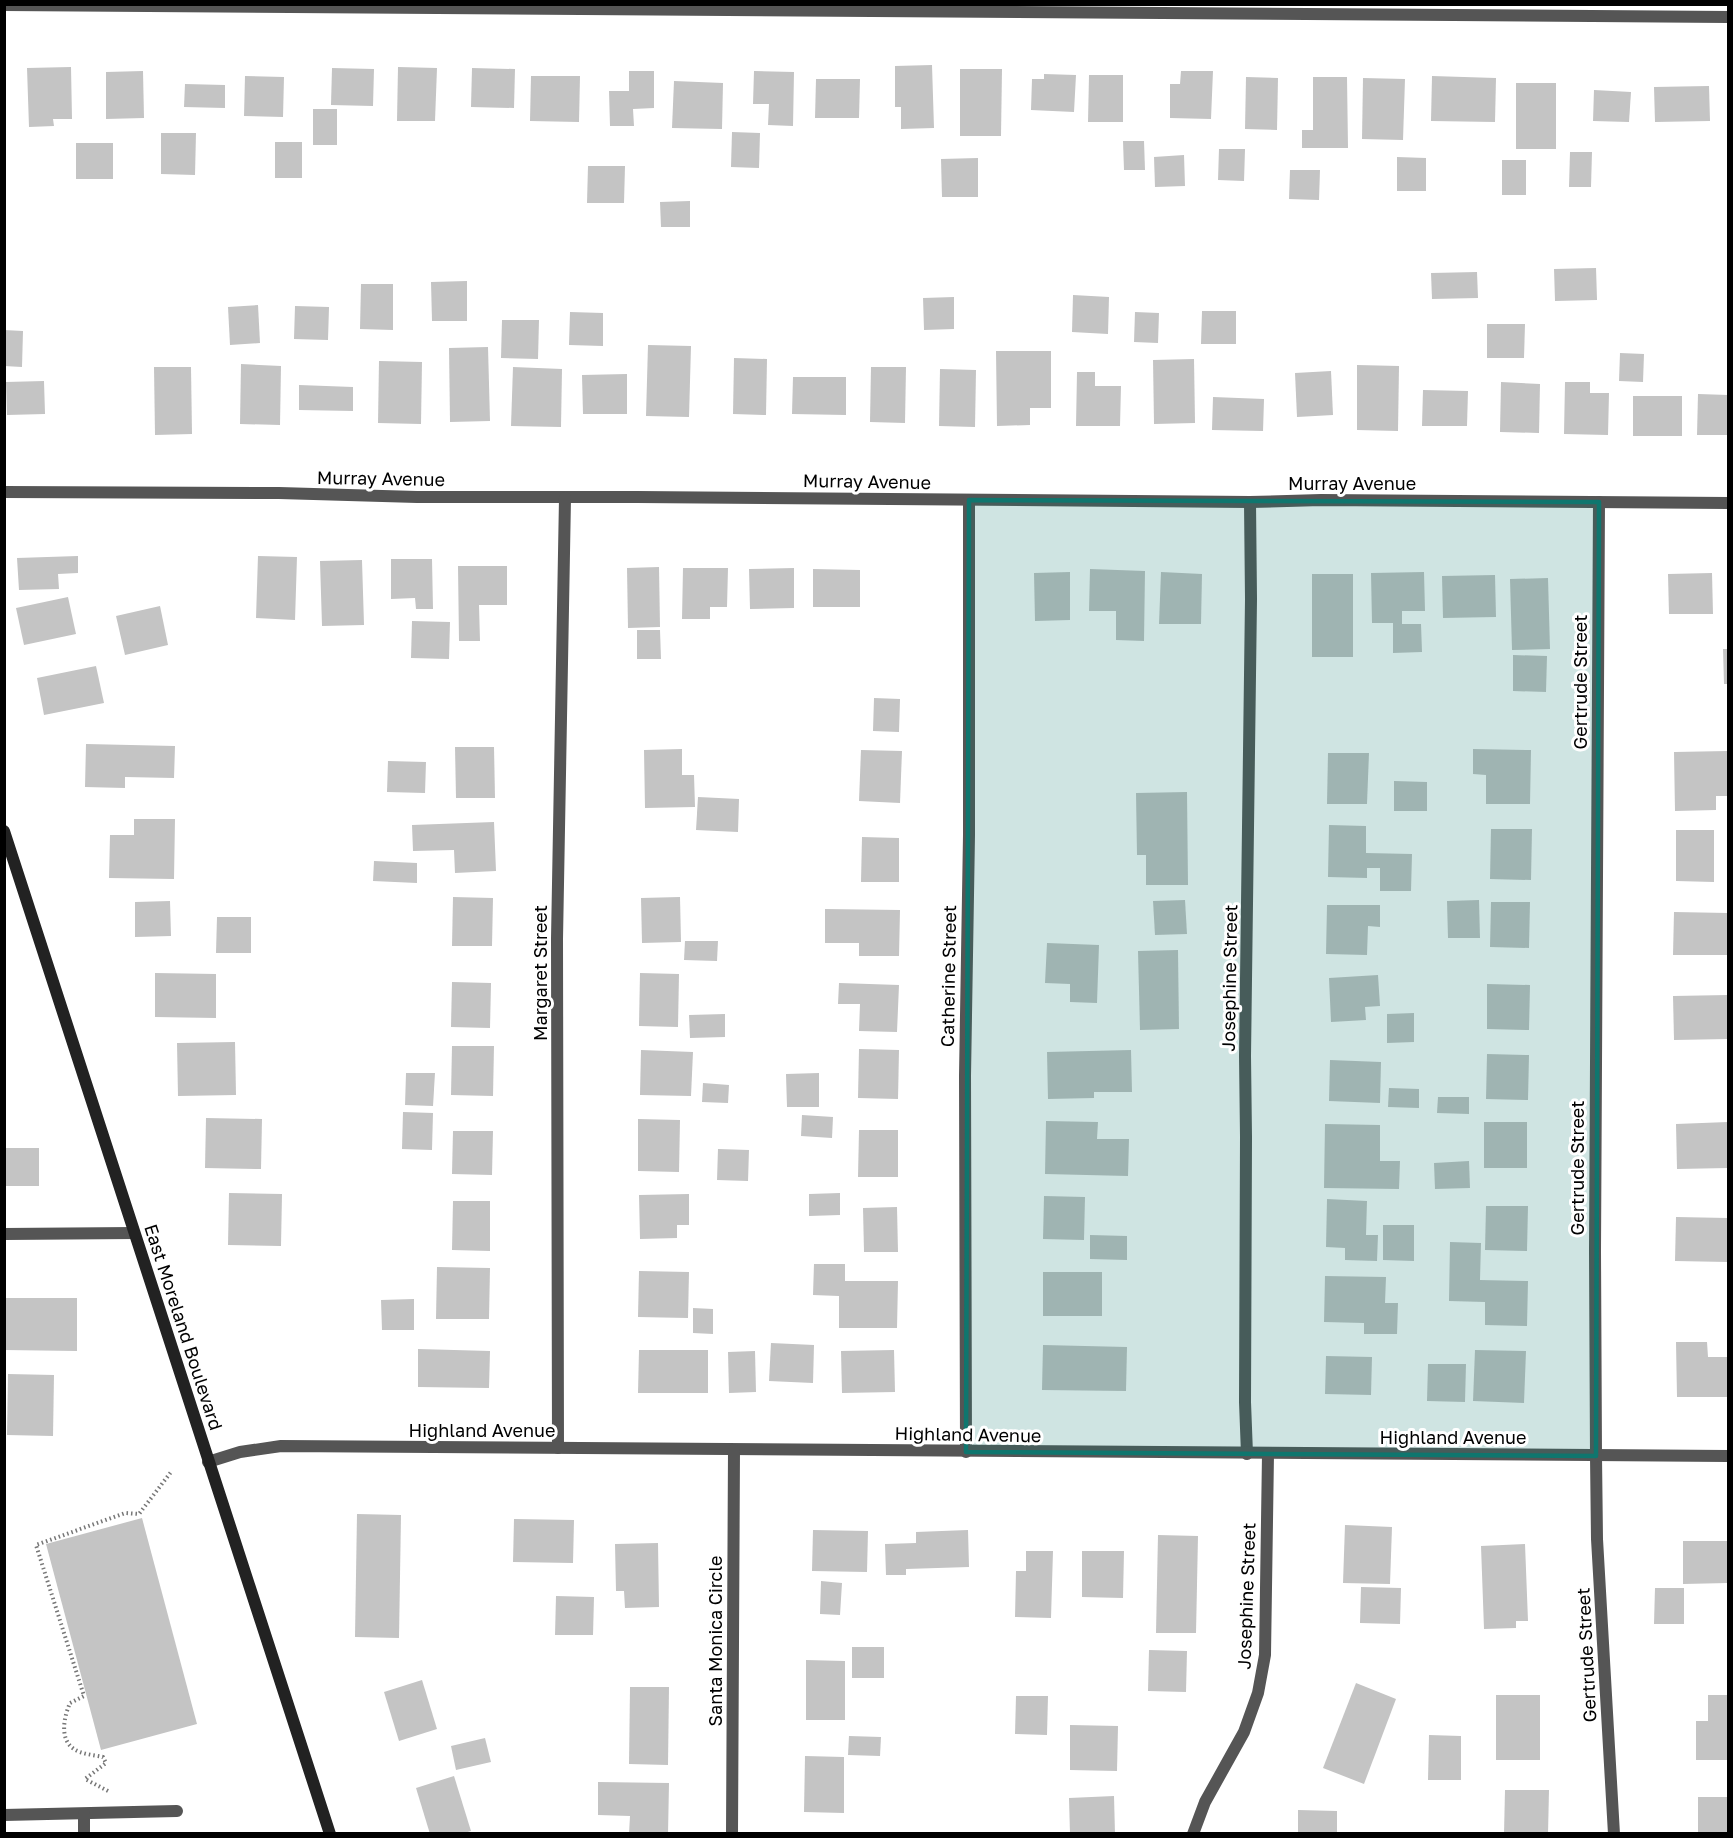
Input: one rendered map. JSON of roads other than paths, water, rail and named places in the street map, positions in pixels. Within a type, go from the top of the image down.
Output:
[{"type":"main road","name":"East Moreland Boulevard","points":[[4,831],[330,1833]]},
{"type":"street","points":[[4,5],[851,8],[1728,17]]},
{"type":"street","name":"Murray Avenue","points":[[4,492],[279,493],[565,498],[1728,503]]},
{"type":"street","name":"Margaret Street","points":[[558,1448],[557,939],[565,498]]},
{"type":"street","name":"Catherine Street","points":[[966,1452],[965,1076],[969,836],[969,500]]},
{"type":"street","name":"Josephine Street","points":[[1248,1454],[1245,1402],[1245,1056],[1251,611],[1250,502]]},
{"type":"street","name":"Gertrude Street","points":[[1599,502],[1596,1456],[1597,1539],[1614,1833]]},
{"type":"street","points":[[4,1234],[134,1233]]},
{"type":"street","name":"Highland Avenue","points":[[208,1462],[240,1452],[281,1446],[1728,1456]]},
{"type":"street","name":"Santa Monica Circle","points":[[732,1833],[734,1449]]},
{"type":"street","name":"Josephine Street","points":[[1193,1833],[1205,1802],[1244,1732],[1258,1693],[1265,1655],[1268,1454]]},
{"type":"street","points":[[4,1815],[177,1811]]},
{"type":"street","points":[[84,1814],[84,1833]]}]
